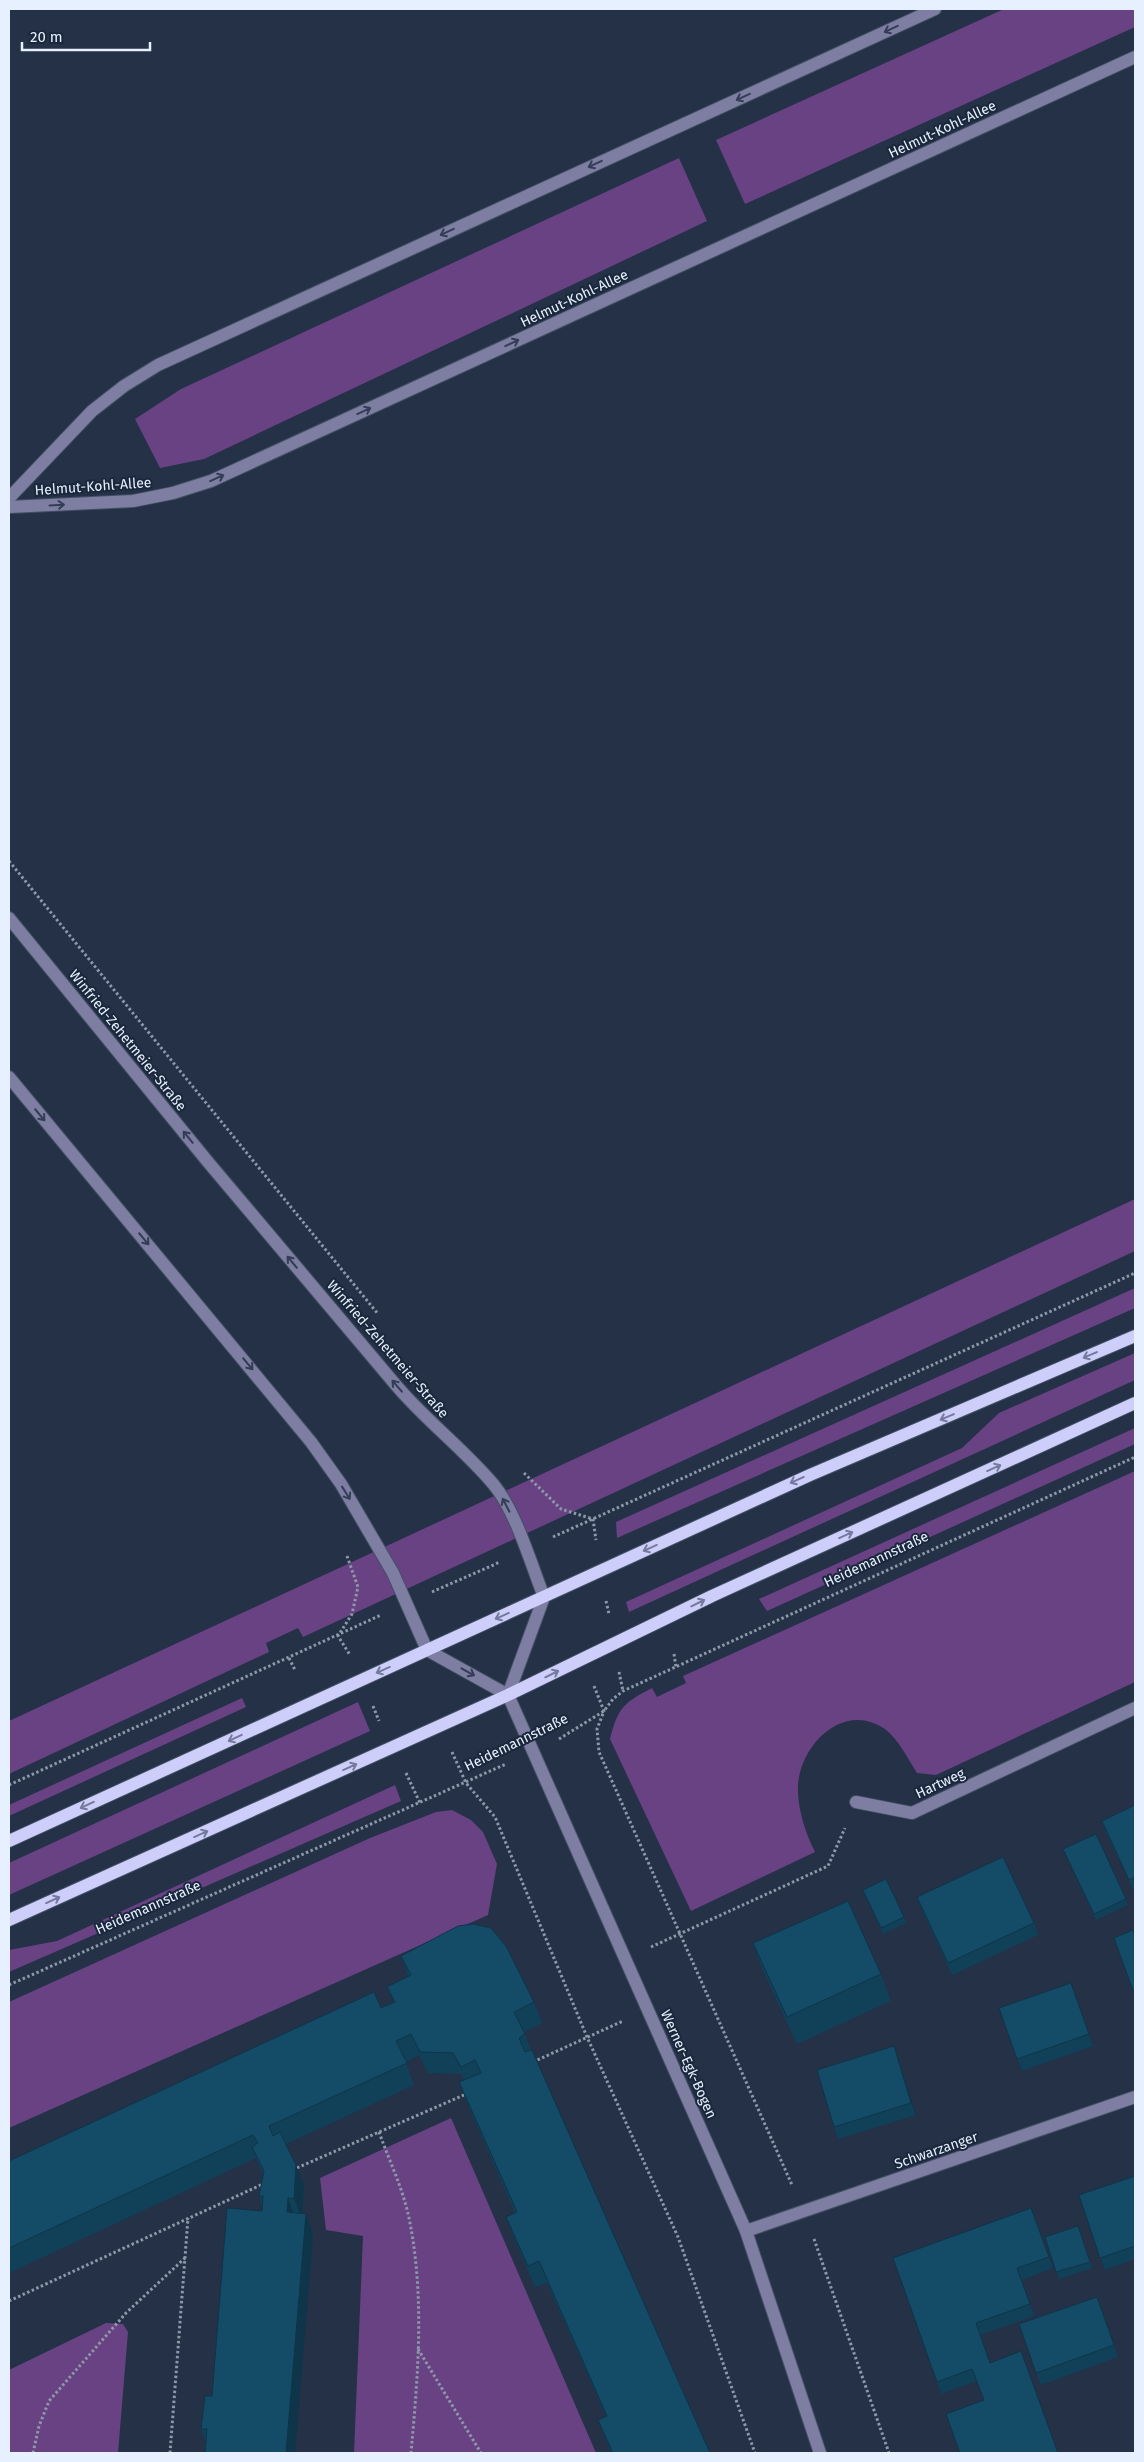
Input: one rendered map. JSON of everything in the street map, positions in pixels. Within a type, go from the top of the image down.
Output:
[{"type":"main road","points":[[9,1841],[810,1475],[1135,1336]]},
{"type":"main road","points":[[9,1920],[508,1695],[712,1596],[1135,1404]]},
{"type":"street","name":"Helmut-Kohl-Allee","points":[[9,498],[92,411],[124,386],[158,365],[935,9]]},
{"type":"street","name":"Helmut-Kohl-Allee","points":[[9,507],[133,501],[173,494],[211,481],[1135,57]]},
{"type":"street","name":"Winfried-Zehetmeier-Straße","points":[[9,918],[208,1162],[416,1409],[495,1486],[506,1502],[544,1597]]},
{"type":"street","points":[[9,1077],[311,1442],[367,1527],[393,1573],[427,1650],[508,1695],[544,1597]]},
{"type":"street","name":"Werner-Egk-Bogen","points":[[508,1695],[746,2231],[820,2453]]},
{"type":"street","name":"Hartweg","points":[[856,1802],[912,1813],[1135,1708]]},
{"type":"street","name":"Schwarzanger","points":[[746,2231],[1135,2097]]},
{"type":"path","points":[[9,861],[380,1317]]},
{"type":"path","points":[[9,1785],[1135,1273]]},
{"type":"path","name":"Heidemannstraße","points":[[9,1985],[466,1783],[569,1734],[604,1711],[613,1699],[624,1691],[1135,1457]]},
{"type":"path","points":[[521,1470],[561,1508],[592,1519]]},
{"type":"path","points":[[592,1519],[613,1644],[624,1691]]},
{"type":"path","points":[[338,1636],[352,1614],[358,1587],[346,1554]]},
{"type":"path","points":[[674,1654],[676,1667]]},
{"type":"path","points":[[289,1658],[295,1670]]},
{"type":"path","points":[[604,1711],[597,1729],[599,1752],[804,2211],[889,2453]]},
{"type":"path","points":[[466,1783],[495,1817],[587,2037],[678,2237],[755,2453]]},
{"type":"path","points":[[680,1935],[828,1866],[856,1802]]},
{"type":"path","points":[[531,2063],[648,2009]]},
{"type":"path","points":[[297,2168],[474,2090]]},
{"type":"path","points":[[379,2132],[409,2216],[418,2270],[418,2348],[411,2453]]},
{"type":"path","points":[[9,2301],[263,2184]]},
{"type":"path","points":[[170,2453],[188,2217]]},
{"type":"path","points":[[33,2453],[39,2426],[49,2401],[126,2313],[185,2258]]},
{"type":"path","points":[[418,2348],[481,2453]]},
{"type":"shaded area","points":[[1004,9],[1135,9],[1135,27],[745,204],[716,140]]},
{"type":"shaded area","points":[[679,158],[707,221],[204,459],[160,468],[135,419],[181,389]]},
{"type":"shaded area","points":[[1135,1199],[1135,1251],[303,1637],[298,1628],[266,1643],[269,1652],[9,1774],[9,1721]]},
{"type":"shaded area","points":[[1135,1288],[1135,1308],[617,1538],[616,1522]]},
{"type":"shaded area","points":[[1135,1353],[1135,1380],[629,1612],[626,1602],[962,1448],[999,1413]]},
{"type":"shaded area","points":[[1135,1428],[1135,1444],[767,1611],[759,1599]]},
{"type":"shaded area","points":[[1135,1471],[1135,1682],[936,1775],[917,1773],[899,1744],[885,1729],[869,1721],[853,1720],[838,1724],[824,1733],[813,1746],[804,1760],[799,1776],[798,1793],[801,1816],[815,1852],[691,1911],[610,1739],[619,1713],[628,1703],[652,1688],[657,1697],[686,1683],[683,1676]]},
{"type":"shaded area","points":[[242,1698],[246,1707],[9,1816],[9,1805]]},
{"type":"shaded area","points":[[358,1702],[370,1731],[9,1895],[9,1863]]},
{"type":"shaded area","points":[[395,1785],[401,1801],[9,1972],[9,1950],[57,1941]]},
{"type":"shaded area","points":[[452,1810],[471,1820],[483,1832],[497,1864],[488,1915],[9,2128],[9,2002],[370,1838],[436,1812]]},
{"type":"shaded area","points":[[451,2118],[596,2453],[354,2453],[363,2236],[326,2230],[320,2178]]},
{"type":"shaded area","points":[[106,2323],[123,2324],[128,2332],[118,2453],[9,2453],[9,2370]]},
{"type":"building","points":[[1135,1805],[1135,1877],[1129,1880],[1102,1821]]},
{"type":"building","points":[[1096,1834],[1126,1899],[1094,1914],[1063,1849]]},
{"type":"building","points":[[1003,1857],[1034,1923],[948,1963],[917,1897]]},
{"type":"building","points":[[886,1879],[904,1917],[881,1928],[863,1890]]},
{"type":"building","points":[[848,1901],[881,1974],[787,2017],[753,1943]]},
{"type":"building","points":[[473,1924],[491,1928],[506,1946],[534,2002],[514,2012],[525,2034],[519,2038],[525,2052],[532,2050],[710,2453],[613,2453],[598,2420],[607,2416],[539,2261],[528,2266],[506,2217],[517,2212],[459,2082],[481,2073],[475,2060],[461,2067],[453,2053],[420,2052],[411,2034],[396,2041],[407,2063],[269,2126],[273,2136],[280,2132],[296,2165],[294,2199],[288,2198],[287,2212],[306,2214],[286,2453],[205,2453],[207,2429],[201,2429],[205,2396],[212,2396],[227,2208],[262,2211],[263,2196],[259,2196],[264,2171],[252,2147],[258,2143],[253,2135],[9,2248],[9,2161],[374,1992],[381,2008],[395,2002],[387,1987],[411,1975],[401,1956],[458,1926]]},
{"type":"building","points":[[1133,1930],[1135,1937],[1135,1996],[1114,1938]]},
{"type":"building","points":[[1071,1983],[1089,2034],[1017,2059],[999,2008]]},
{"type":"building","points":[[894,2046],[911,2103],[834,2127],[817,2070]]},
{"type":"building","points":[[1135,2176],[1135,2246],[1100,2258],[1079,2195]]},
{"type":"building","points":[[1031,2208],[1049,2257],[1017,2268],[1030,2304],[976,2323],[990,2363],[1021,2351],[1058,2453],[960,2453],[946,2414],[984,2400],[972,2369],[937,2382],[893,2258]]},
{"type":"building","points":[[1078,2226],[1090,2262],[1056,2272],[1045,2237]]},
{"type":"building","points":[[1097,2297],[1114,2345],[1036,2373],[1019,2324]]}]
